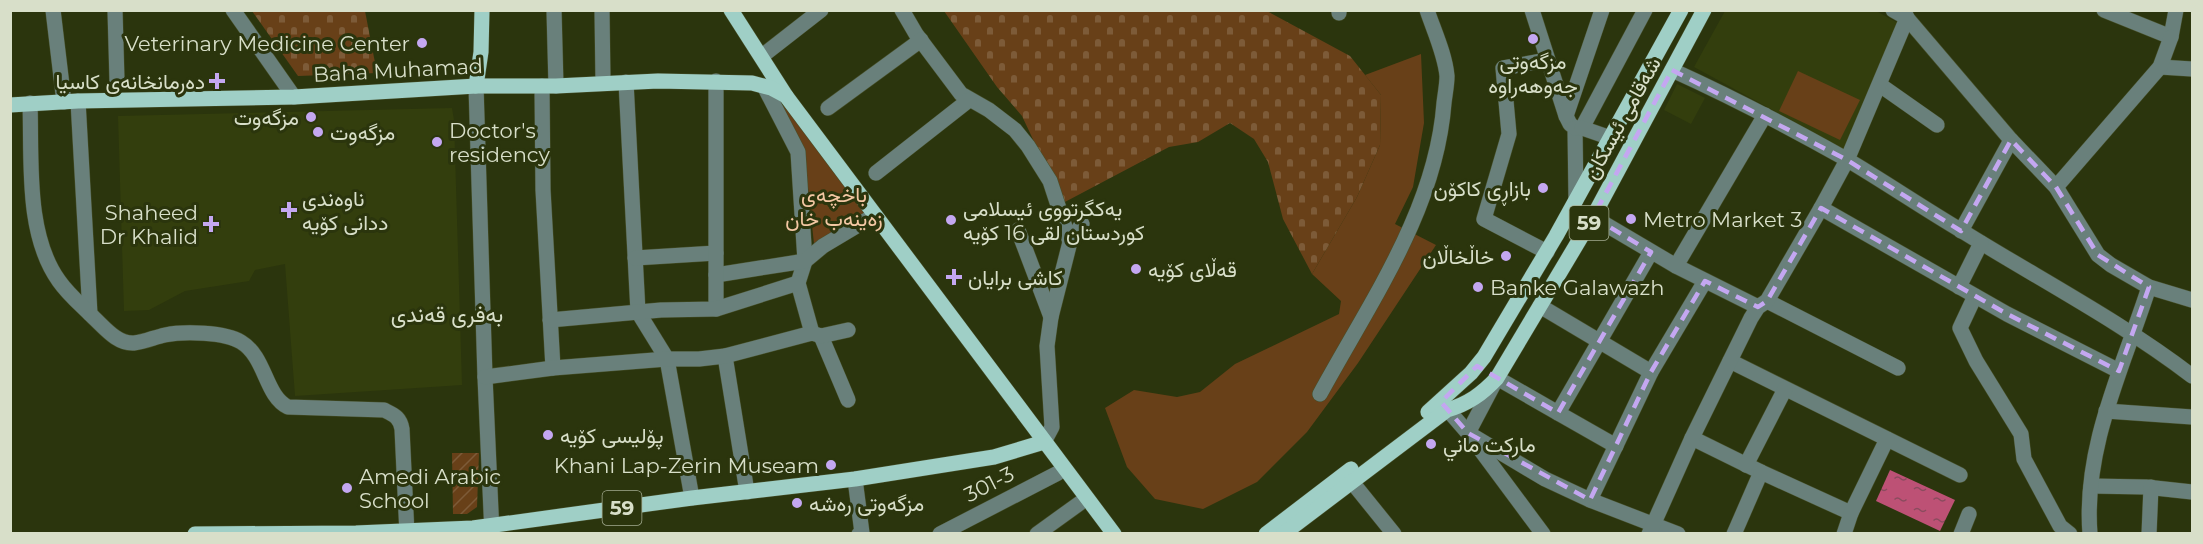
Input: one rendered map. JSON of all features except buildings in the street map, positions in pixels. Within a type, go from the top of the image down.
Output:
[{"type":"main road","points":[[476,86],[481,52],[482,10]]},
{"type":"main road","points":[[731,10],[786,96],[1040,444],[1114,534]]},
{"type":"main road","name":"شەقامی ئیسکان","points":[[1444,406],[1477,366],[1512,311],[1681,10]]},
{"type":"main road","name":"شەقامی ئیسکان","points":[[1444,406],[1470,401],[1497,378],[1593,217],[1704,10]]},
{"type":"main road","name":"Baha Muhamad","points":[[10,105],[294,97],[476,86],[549,86],[603,82],[752,83],[786,96]]},
{"type":"main road","points":[[1477,366],[1497,378]]},
{"type":"main road","name":"59","points":[[1283,534],[1352,482],[1444,406]]},
{"type":"main road","name":"59","points":[[1266,534],[1444,406]]},
{"type":"main road","points":[[1040,444],[1101,534]]},
{"type":"main road","name":"59","points":[[195,534],[492,530],[692,498],[855,479],[994,457],[1040,444]]},
{"type":"street","points":[[53,10],[71,102],[90,314]]},
{"type":"street","points":[[115,10],[117,81]]},
{"type":"street","points":[[233,10],[294,97]]},
{"type":"street","points":[[553,368],[543,190],[554,10]]},
{"type":"street","points":[[602,10],[603,82]]},
{"type":"street","points":[[762,56],[821,10]]},
{"type":"street","points":[[902,10],[961,94],[989,110],[1015,130],[1028,146],[1050,181],[1070,242]]},
{"type":"street","points":[[1320,394],[1380,288],[1412,222],[1424,194],[1442,131],[1447,75],[1427,10]]},
{"type":"street","points":[[1532,10],[1547,60],[1575,124],[1611,138]]},
{"type":"street","points":[[1576,200],[1575,124],[1602,10]]},
{"type":"street","points":[[1575,124],[1646,10]]},
{"type":"street","points":[[2104,10],[2171,37]]},
{"type":"street","points":[[2056,187],[2160,67],[2171,37],[2176,10]]},
{"type":"street","points":[[1651,528],[1730,361],[1821,208],[1846,160],[1880,85],[1901,13]]},
{"type":"street","points":[[1901,13],[2010,140],[2056,187],[2098,255],[2110,265],[2149,287],[2193,300]]},
{"type":"street","points":[[828,108],[921,40]]},
{"type":"street","points":[[1547,60],[1503,68],[1509,134],[1484,219],[1547,252]]},
{"type":"street","points":[[2160,67],[2193,69]]},
{"type":"street","points":[[1672,70],[1766,115],[1846,160],[2134,334],[2193,376]]},
{"type":"street","points":[[716,81],[716,309]]},
{"type":"street","points":[[626,82],[638,312],[667,358],[692,498]]},
{"type":"street","points":[[1880,85],[1937,125]]},
{"type":"street","points":[[476,86],[492,530]]},
{"type":"street","points":[[764,87],[798,153],[805,261],[798,284],[817,335],[848,400]]},
{"type":"street","points":[[876,173],[969,100]]},
{"type":"street","points":[[30,103],[34,215],[47,260],[58,280],[115,337],[129,343],[178,332],[229,337],[241,342],[251,351],[261,366],[280,403],[288,407],[377,410],[395,415],[402,429],[407,532]]},
{"type":"street","points":[[1676,266],[1766,115]]},
{"type":"street","points":[[1961,231],[2010,140]]},
{"type":"street","points":[[1821,208],[1959,287],[2120,371]]},
{"type":"street","points":[[716,275],[805,261],[823,246],[875,215]]},
{"type":"street","points":[[1593,217],[1705,281],[1762,304],[1898,368]]},
{"type":"street","points":[[1040,444],[1052,427],[1047,346],[1051,317],[1070,242],[1082,224]]},
{"type":"street","points":[[1018,230],[1051,317]]},
{"type":"street","points":[[1959,287],[1981,243]]},
{"type":"street","points":[[1558,413],[1651,252]]},
{"type":"street","points":[[635,258],[716,254]]},
{"type":"street","points":[[1590,500],[1652,372],[1705,281]]},
{"type":"street","points":[[550,320],[638,312],[716,309],[798,284]]},
{"type":"street","points":[[2090,534],[2092,461],[2106,411],[2149,287]]},
{"type":"street","points":[[1976,296],[1960,328],[1976,361],[2021,434],[2024,459],[2060,526],[2070,534]]},
{"type":"street","points":[[1540,306],[1652,372]]},
{"type":"street","points":[[485,377],[553,368],[667,358],[699,359],[725,356],[848,330]]},
{"type":"street","points":[[725,356],[747,492]]},
{"type":"street","points":[[1730,361],[1960,475]]},
{"type":"street","points":[[1468,433],[1497,378],[1616,446]]},
{"type":"street","points":[[1746,465],[1785,388]]},
{"type":"street","points":[[1444,406],[1468,433],[1543,534]]},
{"type":"street","points":[[2106,411],[2193,417]]},
{"type":"street","points":[[1468,433],[1545,479],[1651,528],[1678,534]]},
{"type":"street","points":[[1692,438],[1851,513]]},
{"type":"street","points":[[1844,534],[1851,513],[1887,439]]},
{"type":"street","points":[[1734,534],[1761,472]]},
{"type":"street","name":"301-3","points":[[940,534],[966,527],[1058,473]]},
{"type":"street","points":[[855,479],[862,532],[859,534]]},
{"type":"street","points":[[1352,482],[1394,534]]},
{"type":"street","points":[[2091,486],[2151,487],[2193,492]]},
{"type":"street","points":[[2149,534],[2151,487]]},
{"type":"street","points":[[1037,534],[1080,503]]},
{"type":"street","points":[[1961,534],[1969,514]]},
{"type":"highlighted area","points":[[1672,70],[1847,160],[1961,231],[2011,140],[2056,187],[2098,255],[2149,287],[2119,371],[2007,314],[1821,208],[1767,301],[1758,307],[1705,281],[1651,372],[1590,500],[1468,433],[1441,402],[1477,366],[1558,413],[1651,252],[1593,217]]},
{"type":"shaded area","points":[[1725,11],[1876,11],[1898,23],[1846,150],[1694,67]]},
{"type":"shaded area","points":[[1677,84],[1705,98],[1691,124],[1664,110]]},
{"type":"shaded area","name":"ناوەندی ددانی کۆیە","points":[[452,108],[462,385],[295,396],[285,264],[255,270],[249,281],[185,291],[149,310],[124,311],[118,116]]},
{"type":"green space","points":[[252,11],[365,11],[377,73],[298,76]]},
{"type":"green space","points":[[944,11],[1267,11],[1350,56],[1381,95],[1380,145],[1357,197],[1312,274],[1283,219],[1268,162],[1254,139],[1230,123],[1198,142],[1169,147],[1063,203],[1022,116],[997,87]]},
{"type":"green space","points":[[1421,54],[1424,123],[1413,187],[1395,224],[1436,245],[1358,363],[1307,432],[1257,482],[1203,509],[1155,499],[1127,467],[1105,408],[1134,390],[1177,397],[1200,392],[1235,364],[1339,314],[1341,301],[1312,274],[1357,197],[1380,145],[1381,95],[1365,75]]},
{"type":"green space","points":[[1798,71],[1860,100],[1840,140],[1779,111]]},
{"type":"green space","name":"باخچه‌ی زه‌ینه‌ب خان","points":[[781,104],[800,119],[867,212],[814,244],[804,150]]},
{"type":"green space","points":[[452,453],[479,453],[477,507],[467,514],[453,514]]},
{"type":"water","points":[[1890,470],[1955,500],[1940,531],[1876,501]]},
{"type":"place","name":"مزگه‌وتی جه‌وهه‌راوه","points":[[1533,39]]},
{"type":"place","name":"Veterinary Medicine Center","points":[[422,43]]},
{"type":"place","name":"دەرمانخانەی کاسیا","points":[[217,81]]},
{"type":"place","name":"مزگەوت","points":[[311,117]]},
{"type":"place","name":"مزگه‌وت","points":[[318,132]]},
{"type":"place","name":"Doctor's residency","points":[[437,142]]},
{"type":"place","name":"بازاڕی کاکۆن","points":[[1543,188]]},
{"type":"place","name":"ناوەندی ددانی کۆیە","points":[[289,210]]},
{"type":"place","name":"Metro Market 3","points":[[1631,219]]},
{"type":"place","name":"يه‌كگرتووی ئیسلامی كوردستان لقی 16 كۆیه‌","points":[[951,220]]},
{"type":"place","name":"Shaheed Dr Khalid","points":[[211,224]]},
{"type":"place","name":"خاڵخاڵان","points":[[1506,256]]},
{"type":"place","name":"قەڵای کۆیە","points":[[1136,269]]},
{"type":"place","name":"كاشی برایان","points":[[954,277]]},
{"type":"place","name":"Banke Galawazh","points":[[1478,287]]},
{"type":"place","name":"پۆلیسی كۆیه‌","points":[[548,435]]},
{"type":"place","name":"مارکت ماني","points":[[1431,444]]},
{"type":"place","name":"Khani Lap-Zerin Museam","points":[[831,465]]},
{"type":"place","name":"Amedi Arabic School","points":[[347,488]]},
{"type":"place","name":"مزگەوتی رەشە","points":[[797,503]]},
{"type":"district","name":"بەفری قەندی","points":[[447,314]]}]
